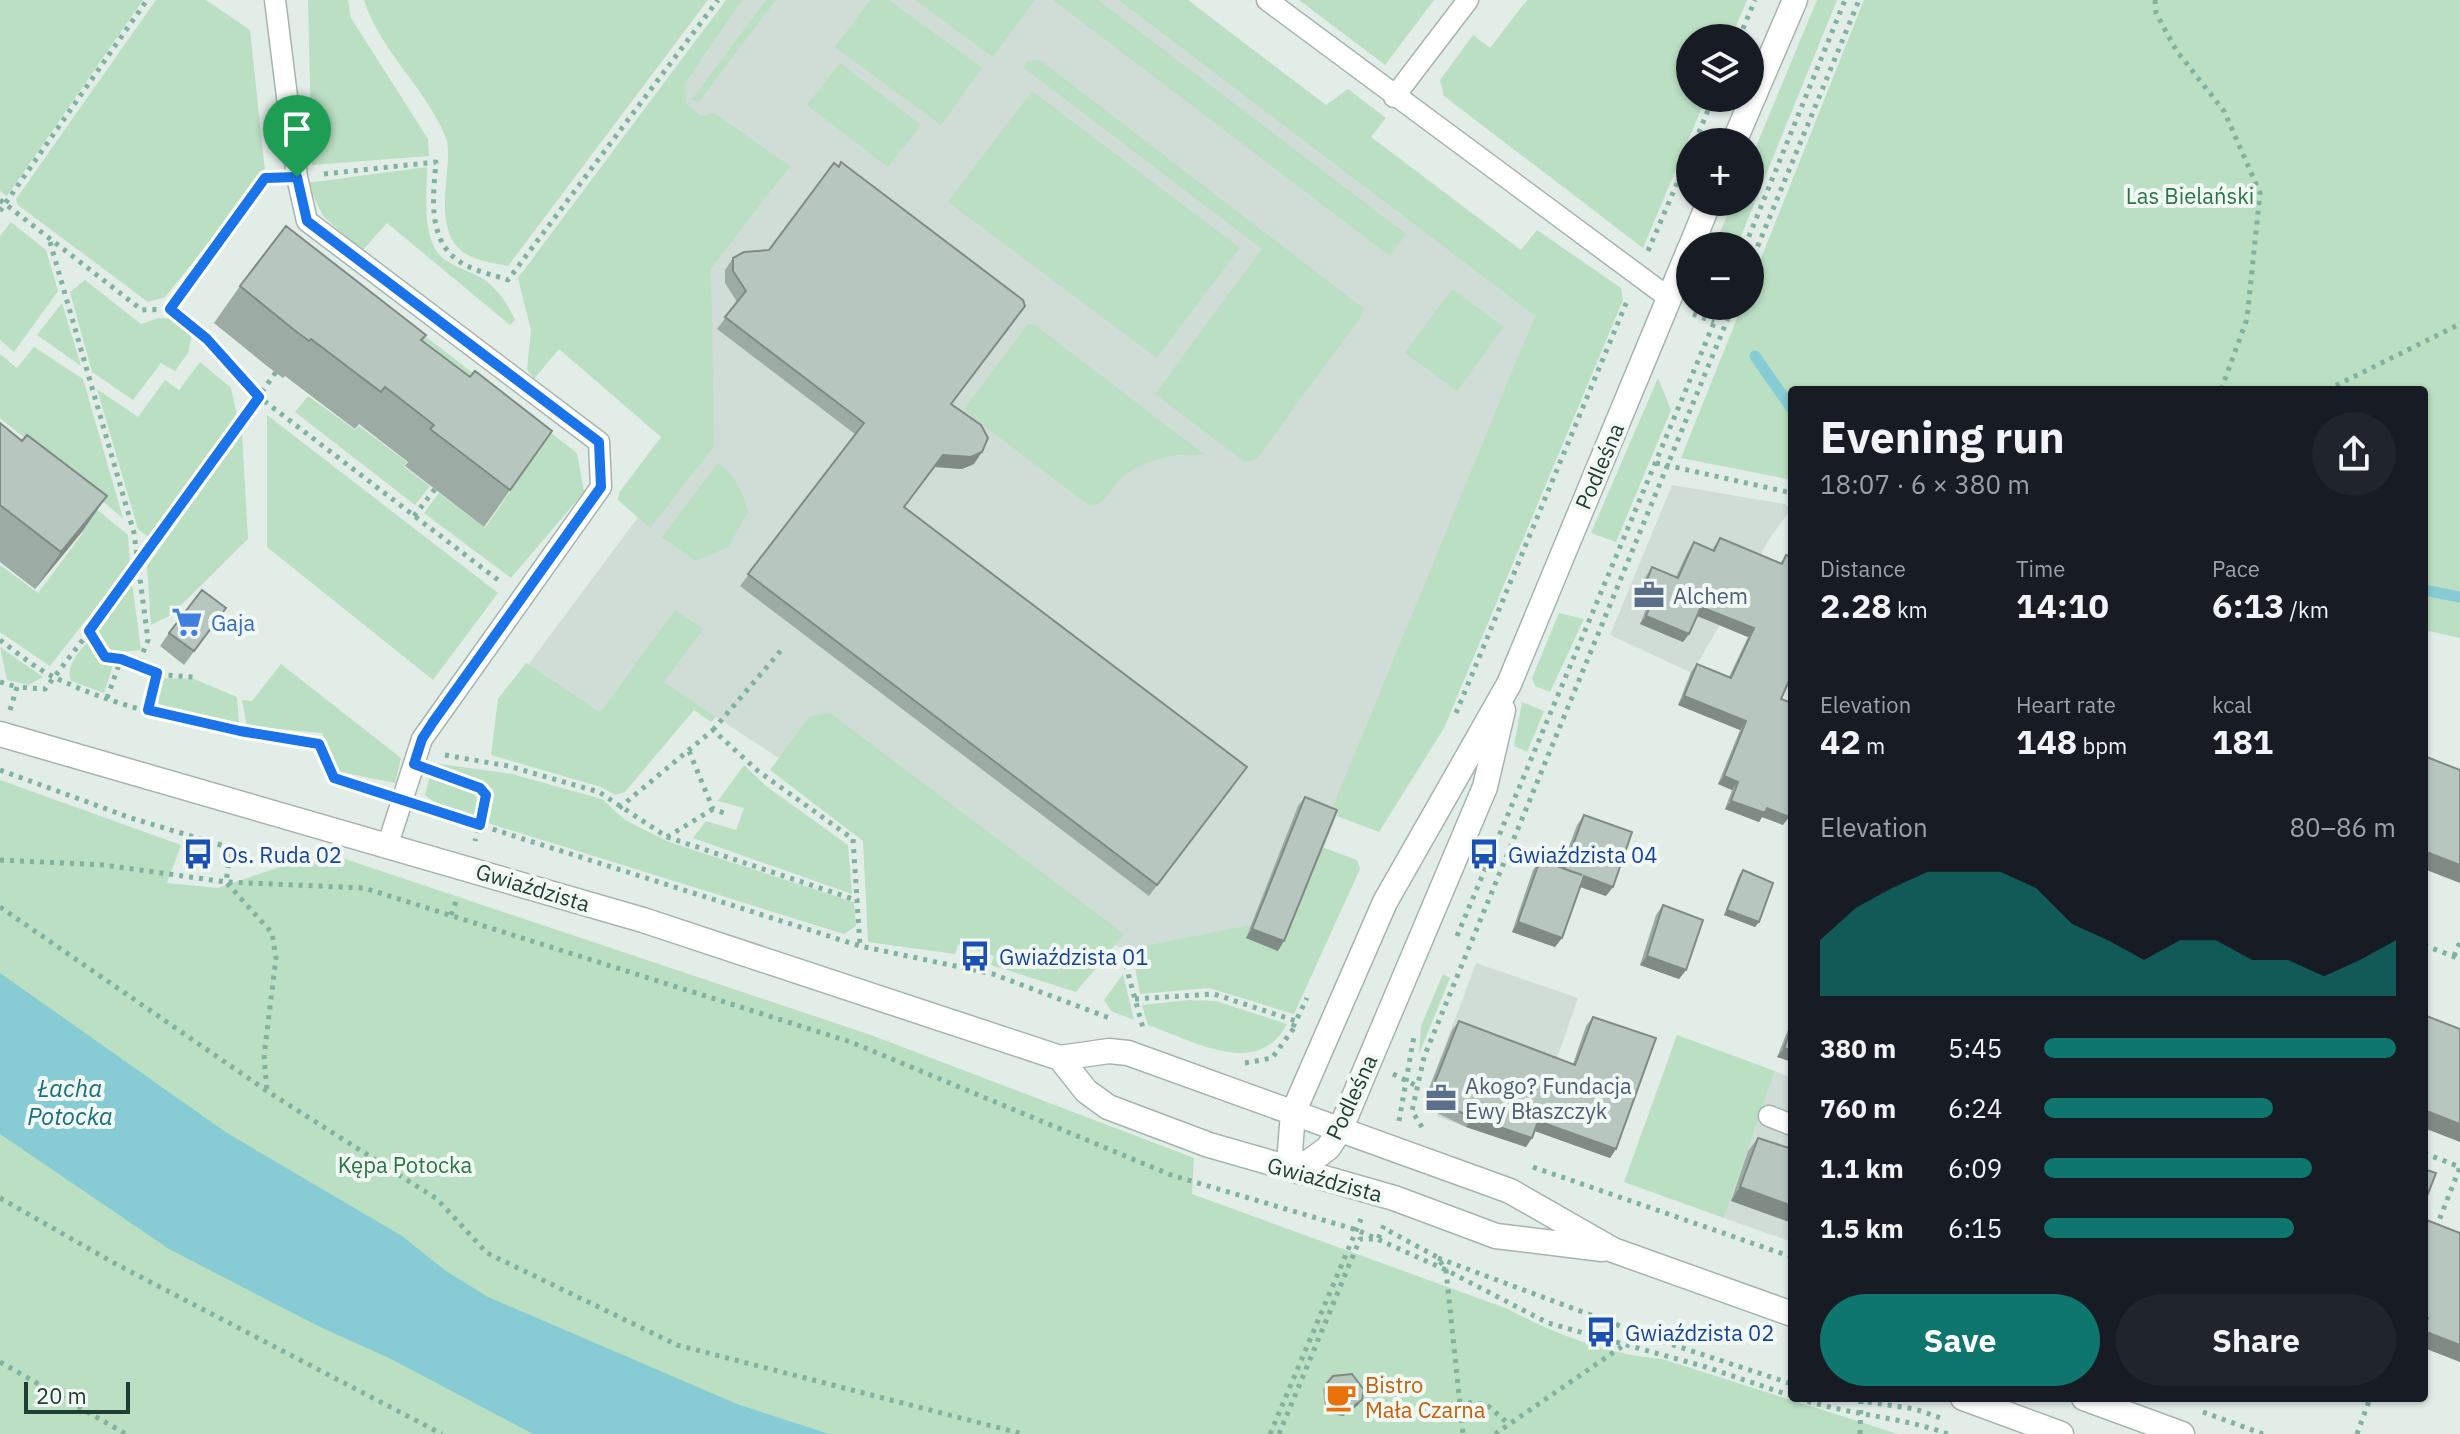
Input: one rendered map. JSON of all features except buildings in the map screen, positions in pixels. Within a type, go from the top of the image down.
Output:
[{"type":"street","points":[[1740,128],[1795,0]]},
{"type":"street","name":"Podleśna","points":[[1509,684],[1485,787],[1340,1130],[1328,1148],[1297,1171],[1290,1151],[1293,1113],[1385,902],[1509,684],[1676,281]]},
{"type":"street","name":"Gwiaździsta","points":[[1,734],[643,920],[1060,1058],[1109,1051],[1128,1053],[1510,1191],[1613,1250],[1788,1313]]},
{"type":"street","name":"Gwiaździsta","points":[[1060,1058],[1086,1091],[1108,1107],[1209,1145],[1394,1198],[1496,1236],[1613,1250]]},
{"type":"street","points":[[1974,1402],[2061,1434]]},
{"type":"street","points":[[2095,1402],[2182,1434]]},
{"type":"lane","points":[[275,0],[297,177],[307,221],[599,442],[601,487],[422,739],[388,844]]},
{"type":"lane","points":[[1267,0],[1669,298]]},
{"type":"lane","points":[[1394,97],[1468,0]]},
{"type":"lane","points":[[1769,1116],[1788,1123]]},
{"type":"path","points":[[0,211],[3,202],[147,0]]},
{"type":"path","points":[[170,309],[265,178],[436,162],[432,203],[438,238],[460,262],[508,280],[718,0]]},
{"type":"path","points":[[1745,24],[1755,0]]},
{"type":"path","points":[[1751,232],[1845,0]]},
{"type":"path","points":[[1764,232],[1859,0]]},
{"type":"path","points":[[2155,0],[2156,13],[2176,50],[2224,111],[2260,193],[2247,319],[2222,386]]},
{"type":"path","points":[[1454,715],[1676,186]]},
{"type":"path","points":[[3,202],[50,242],[142,310],[170,309],[207,339],[259,397],[522,598]]},
{"type":"path","points":[[50,242],[134,533],[148,640],[138,665]]},
{"type":"path","points":[[1454,941],[1715,320]]},
{"type":"path","points":[[1434,1131],[1420,1126],[1412,1111],[1424,1057],[1727,320]]},
{"type":"path","points":[[2335,386],[2460,324]]},
{"type":"path","points":[[0,673],[1,682],[17,687],[45,689],[138,568],[276,372]]},
{"type":"path","points":[[1656,463],[1788,492]]},
{"type":"path","points":[[414,516],[435,489]]},
{"type":"path","points":[[89,631],[105,657],[121,659],[157,673],[193,677]]},
{"type":"path","points":[[0,640],[54,677],[107,698],[240,731],[319,744],[334,778],[860,946],[993,974],[1119,1023]]},
{"type":"path","points":[[619,808],[713,730],[783,648]]},
{"type":"path","points":[[107,698],[121,659]]},
{"type":"path","points":[[148,710],[157,673]]},
{"type":"path","points":[[1,734],[17,687]]},
{"type":"path","points":[[713,730],[758,771],[853,839],[860,946]]},
{"type":"path","points":[[689,751],[713,809],[727,814]]},
{"type":"path","points":[[416,758],[508,766],[599,792],[667,837],[859,901]]},
{"type":"path","points":[[416,758],[480,788],[486,795],[468,867],[451,915]]},
{"type":"path","points":[[0,770],[131,818],[231,848],[226,882]]},
{"type":"path","points":[[667,837],[713,809]]},
{"type":"path","points":[[0,860],[104,865],[226,882],[364,888],[851,1042],[1171,1175],[1357,1230],[1446,1270],[1548,1323],[1622,1347],[1706,1367],[1788,1395]]},
{"type":"path","points":[[226,882],[272,933],[276,958],[264,1056],[267,1091]]},
{"type":"path","points":[[0,907],[267,1091],[437,1199],[487,1253],[677,1345],[1023,1434]]},
{"type":"path","points":[[2428,946],[2457,957],[2460,942]]},
{"type":"path","points":[[1123,955],[1144,1033],[1132,1028]]},
{"type":"path","points":[[1238,1072],[1241,1063],[1272,1058],[1310,993]]},
{"type":"path","points":[[1135,999],[1214,994],[1294,1024],[1303,1032]]},
{"type":"path","points":[[1398,1127],[1415,1028]]},
{"type":"path","points":[[1386,1071],[1417,1086]]},
{"type":"path","points":[[2428,1155],[2460,1167],[2434,1233]]},
{"type":"path","points":[[1530,1166],[1788,1256]]},
{"type":"path","points":[[0,1198],[127,1270],[442,1434]]},
{"type":"path","points":[[1270,1434],[1367,1210]]},
{"type":"path","points":[[1378,1239],[1386,1218]]},
{"type":"path","points":[[1383,1228],[1437,1257],[1640,1334],[1788,1383]]},
{"type":"path","points":[[1279,1434],[1360,1239],[1378,1239]]},
{"type":"path","points":[[1437,1257],[1446,1270],[1463,1434]]},
{"type":"path","points":[[1495,1434],[1640,1334]]},
{"type":"path","points":[[0,1362],[126,1434]]},
{"type":"path","points":[[1458,1401],[1487,1405],[1510,1425]]},
{"type":"path","points":[[1815,1402],[1910,1420],[1948,1434]]},
{"type":"path","points":[[1860,1434],[1861,1402]]},
{"type":"path","points":[[1868,1402],[1915,1409],[1942,1419]]},
{"type":"path","points":[[2357,1434],[2369,1402]]},
{"type":"path","points":[[2193,1408],[2263,1434]]},
{"type":"shaded area","points":[[735,0],[1118,0],[1535,316],[1264,998],[1005,906],[635,664],[600,712],[528,665],[703,430],[627,147]]},
{"type":"shaded area","points":[[1672,485],[1788,506],[1788,513],[1770,538],[1692,673],[1610,635]]},
{"type":"shaded area","points":[[1476,963],[1578,998],[1526,1147],[1438,1117],[1428,1091]]},
{"type":"shaded area","points":[[1775,1071],[1788,1076],[1788,1241],[1724,1218]]},
{"type":"green space","points":[[0,0],[143,0],[7,196],[0,191]]},
{"type":"green space","points":[[156,0],[206,0],[250,30],[265,172],[165,297],[148,302],[18,205],[16,199]]},
{"type":"green space","points":[[308,0],[348,0],[351,18],[428,139],[429,156],[312,165]]},
{"type":"green space","points":[[364,0],[708,0],[508,266],[470,256],[453,241],[445,215],[446,138],[427,103],[381,36]]},
{"type":"green space","points":[[726,0],[742,0],[685,83],[686,103],[701,116],[714,113],[790,166],[711,268],[714,446],[650,528],[618,500],[619,493],[661,437],[559,349],[534,379],[527,369],[531,330],[518,278]]},
{"type":"green space","points":[[766,0],[776,0],[698,103],[692,99]]},
{"type":"green space","points":[[870,0],[889,0],[982,68],[941,125],[835,47]]},
{"type":"green space","points":[[915,0],[1035,0],[993,57]]},
{"type":"green space","points":[[1053,0],[1098,0],[1406,234],[1390,256]]},
{"type":"green space","points":[[1118,0],[1188,0],[1326,105],[1348,89],[1386,118],[1371,137],[1521,250],[1537,230],[1621,288],[1623,300],[1444,728],[1379,832],[1337,816],[1338,811],[1332,809],[1535,316]]},
{"type":"green space","points":[[1299,0],[1434,0],[1385,65]]},
{"type":"green space","points":[[1527,0],[1747,0],[1737,24],[1676,24],[1676,112],[1700,112],[1693,128],[1676,128],[1676,169],[1643,248],[1444,96],[1440,80],[1473,35],[1490,48]]},
{"type":"green space","points":[[1817,0],[1837,0],[1764,180],[1764,128]]},
{"type":"green space","name":"Las Bielański","points":[[1864,0],[2460,0],[2460,638],[2428,631],[2428,386],[1788,386],[1788,479],[1681,458],[1736,320],[1764,320],[1764,251]]},
{"type":"green space","points":[[1040,60],[1363,308],[1362,315],[1256,460],[1245,462],[1155,394],[1262,249],[1023,67],[1028,61]]},
{"type":"green space","points":[[840,63],[921,125],[888,167],[807,105]]},
{"type":"green space","points":[[1032,91],[1240,248],[1157,358],[948,202]]},
{"type":"green space","points":[[427,167],[427,218],[434,247],[444,259],[480,277],[495,289],[515,320],[510,325],[387,223],[362,251],[323,216],[307,183]]},
{"type":"green space","points":[[1727,216],[1749,216],[1743,232],[1720,232]]},
{"type":"green space","points":[[11,222],[46,250],[58,291],[14,352],[0,340],[0,236]]},
{"type":"green space","points":[[85,280],[141,324],[159,318],[175,319],[192,334],[188,353],[175,371],[161,363],[133,400],[92,372],[70,292]]},
{"type":"green space","points":[[1452,289],[1504,327],[1457,391],[1405,353]]},
{"type":"green space","points":[[365,290],[577,453],[584,492],[511,578],[424,513],[439,493],[485,528],[527,467],[449,407]]},
{"type":"green space","points":[[62,303],[81,366],[37,335]]},
{"type":"green space","points":[[1028,324],[1035,325],[1205,455],[1174,456],[1144,464],[1122,478],[1100,502],[1090,506],[963,410]]},
{"type":"green space","points":[[34,347],[83,379],[123,518],[0,418],[0,354],[17,368]]},
{"type":"green space","points":[[200,362],[231,388],[237,416],[148,537],[138,529],[97,389],[138,417],[165,380],[179,390]]},
{"type":"green space","points":[[1658,378],[1671,410],[1616,542],[1591,533]]},
{"type":"green space","points":[[308,396],[355,430],[359,426],[407,462],[404,467],[430,486],[415,505],[295,412]]},
{"type":"green space","points":[[267,415],[498,593],[433,680],[267,547]]},
{"type":"green space","points":[[242,434],[248,539],[171,615],[151,625],[147,566]]},
{"type":"green space","points":[[718,463],[738,484],[748,512],[728,547],[696,561],[662,537]]},
{"type":"green space","points":[[66,484],[128,535],[130,564],[50,666],[0,632],[0,565],[38,593],[83,533],[48,506]]},
{"type":"green space","points":[[132,583],[141,650],[107,653],[95,632]]},
{"type":"green space","points":[[675,610],[703,629],[664,682],[716,717],[711,722],[694,710],[625,792],[615,795],[601,787],[491,755],[498,699],[526,663],[600,712]]},
{"type":"green space","points":[[1559,613],[1584,619],[1550,692],[1535,686],[1532,678]]},
{"type":"green space","points":[[88,641],[99,657],[113,665],[104,693],[71,681],[71,664]]},
{"type":"green space","points":[[0,647],[43,677],[29,685],[7,680]]},
{"type":"green space","points":[[281,664],[401,758],[395,783],[336,771],[322,733],[247,726],[242,700],[252,701]]},
{"type":"green space","points":[[160,678],[194,679],[237,697],[239,723],[229,725],[154,706]]},
{"type":"green space","points":[[1522,702],[1544,711],[1527,752],[1514,746]]},
{"type":"green space","points":[[830,713],[1124,934],[1076,992],[991,965],[994,956],[958,944],[955,954],[868,942],[863,841],[770,770],[809,717]]},
{"type":"green space","points":[[433,763],[512,774],[602,799],[625,820],[669,842],[854,902],[856,926],[844,934],[443,809],[425,795]]},
{"type":"green space","points":[[744,765],[766,786],[848,845],[852,894],[693,838],[706,821],[736,830],[744,808],[718,801]]},
{"type":"green space","name":"Kępa Potocka","points":[[0,780],[181,845],[167,883],[218,888],[324,852],[871,1035],[1194,1158],[1192,1194],[1508,1309],[1563,1335],[1621,1353],[1662,1359],[1788,1399],[1788,1402],[1797,1402],[1898,1434],[0,1434]]},
{"type":"green space","points":[[1319,846],[1357,860],[1360,869],[1294,1014],[1209,988],[1140,994],[1133,957],[1135,948],[1251,925]]},
{"type":"green space","points":[[1123,974],[1134,1020],[1111,1011],[1104,1000]]},
{"type":"green space","points":[[1443,974],[1450,978],[1419,1054],[1421,1026]]},
{"type":"green space","points":[[1189,1000],[1216,1001],[1287,1024],[1275,1041],[1259,1050],[1242,1053],[1204,1046],[1148,1025],[1142,1005]]},
{"type":"green space","points":[[1677,1035],[1775,1071],[1724,1218],[1624,1182]]},
{"type":"water","name":"Łacha Potocka","points":[[0,973],[227,1133],[402,1236],[446,1271],[488,1297],[737,1404],[829,1434],[533,1434],[389,1358],[320,1327],[169,1249],[0,1134]]},
{"type":"waterway","points":[[1755,356],[1788,403]]},
{"type":"waterway","points":[[2428,591],[2460,597]]},
{"type":"place","name":"Alchem","points":[[1649,595]]},
{"type":"place","name":"Gaja","points":[[187,622]]},
{"type":"place","name":"Os. Ruda 02","points":[[198,854]]},
{"type":"place","name":"Gwiaździsta 04","points":[[1484,854]]},
{"type":"place","name":"Gwiaździsta 01","points":[[975,956]]},
{"type":"place","name":"Akogo? Fundacja Ewy Błaszczyk","points":[[1441,1098]]},
{"type":"place","name":"Gwiaździsta 02","points":[[1601,1332]]},
{"type":"place","name":"Bistro Mała Czarna","points":[[1341,1397]]},
{"type":"route","points":[[297,177],[307,221],[599,442],[601,487],[433,722],[422,739],[414,764],[480,788],[486,795],[480,825],[334,778],[319,744],[240,731],[148,710],[157,673],[121,659],[105,657],[89,631],[138,568],[259,397],[207,339],[170,309],[265,178],[297,177]]}]
